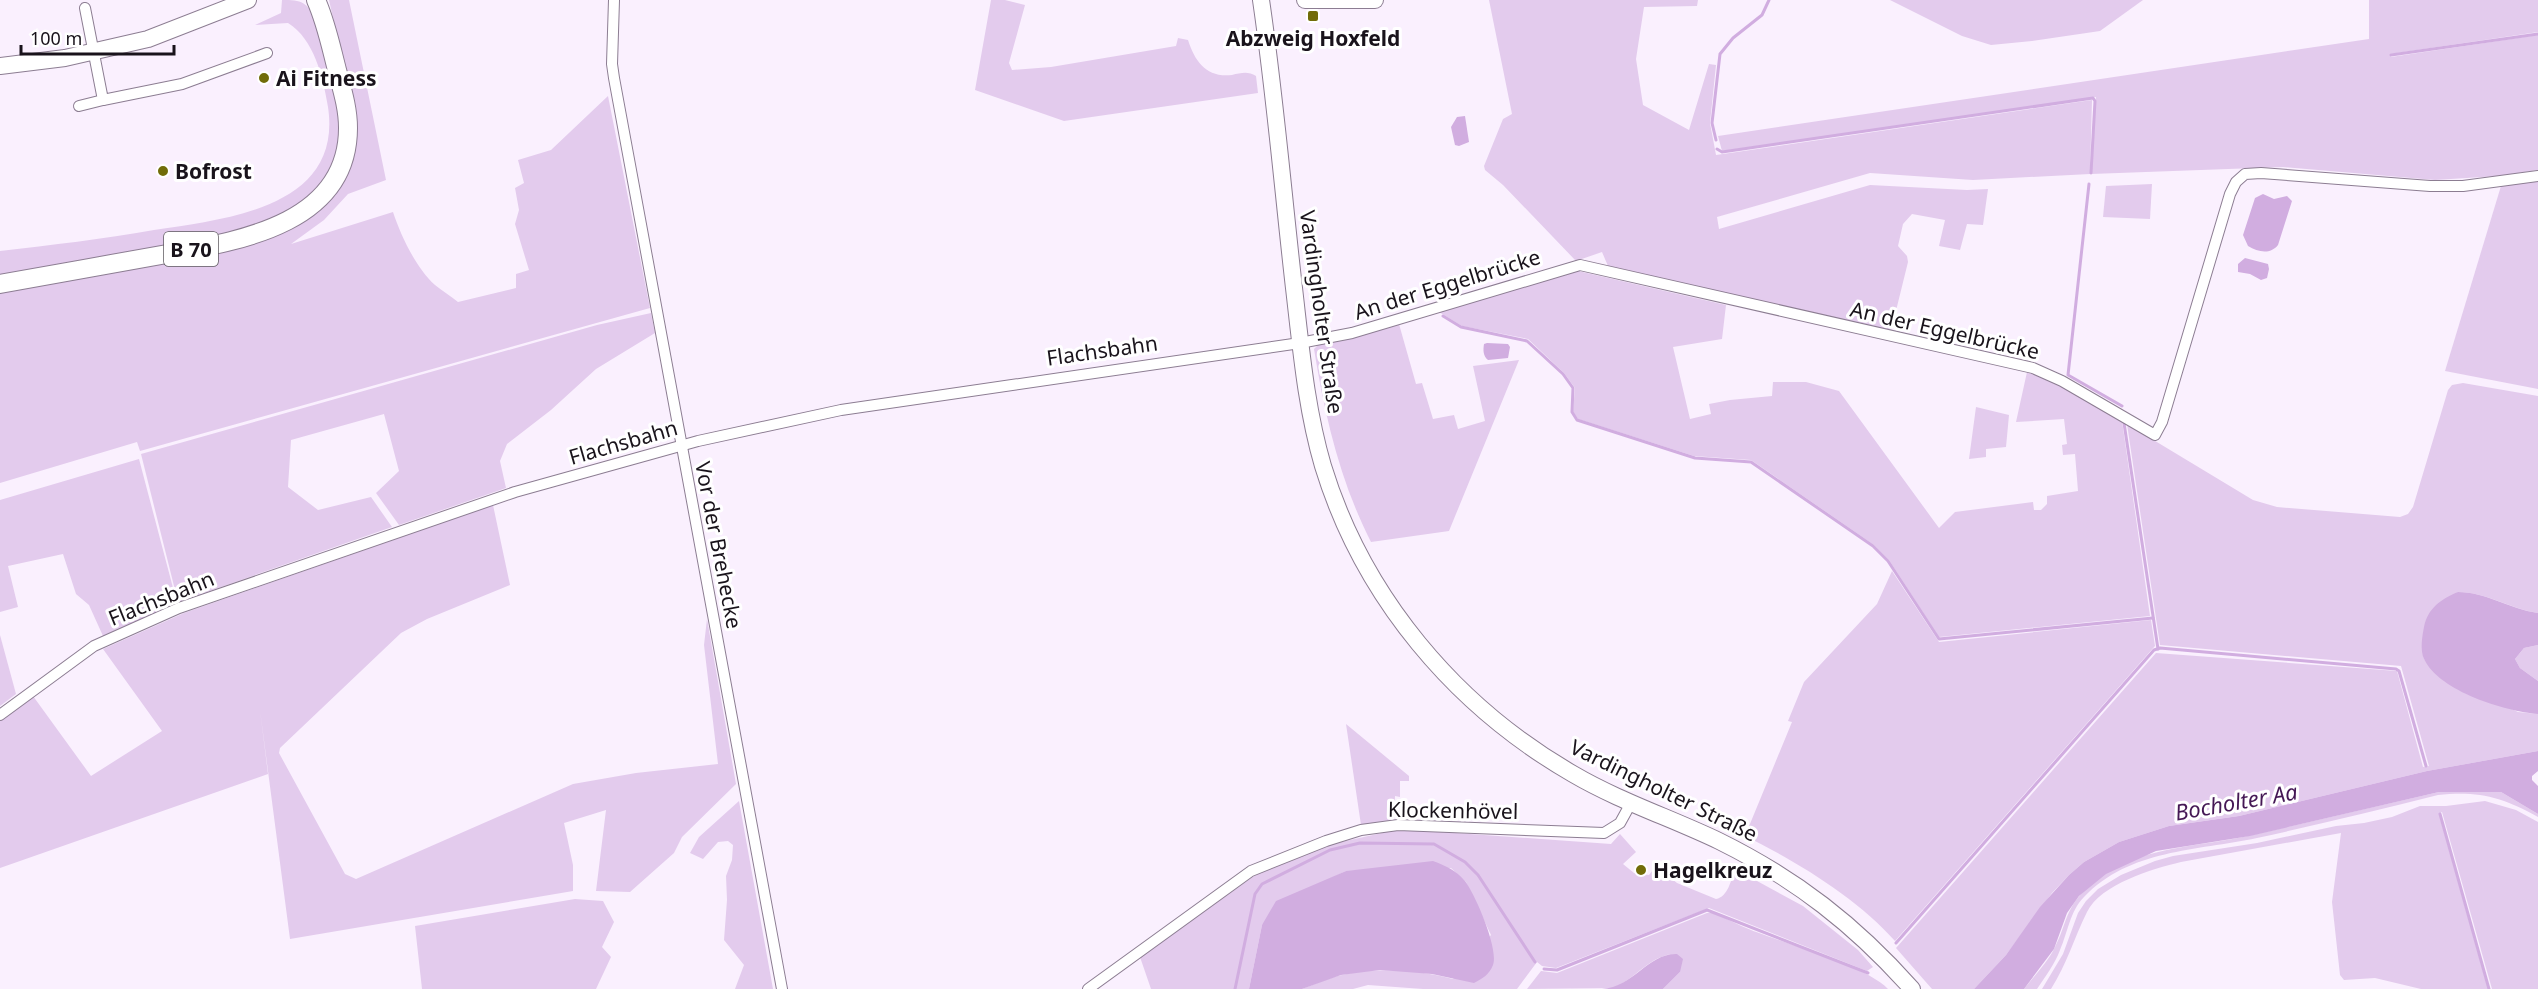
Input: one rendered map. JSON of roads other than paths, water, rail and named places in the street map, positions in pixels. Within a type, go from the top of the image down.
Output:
[{"type":"main road","name":"B 70","points":[[0,284],[216,245],[243,238],[281,224],[316,201],[337,173],[345,152],[348,130],[346,104],[327,28],[316,0]]},
{"type":"street","points":[[0,66],[65,58],[147,39],[248,0]]},
{"type":"street","name":"Vor der Brehecke","points":[[614,0],[614,78],[782,989]]},
{"type":"street","name":"Vardingholter Straße","points":[[1261,0],[1305,385],[1323,466],[1358,552],[1374,581],[1416,641],[1450,680],[1501,726],[1573,774],[1631,803],[1716,840],[1797,885],[1862,936],[1912,989]]},
{"type":"street","points":[[1305,0],[1375,0]]},
{"type":"street","points":[[85,8],[103,100]]},
{"type":"street","points":[[79,106],[182,84],[267,53]]},
{"type":"street","name":"An der Eggelbrücke","points":[[1300,343],[1362,330],[1580,265],[2033,368],[2062,381],[2155,435],[2162,422],[2230,194],[2236,182],[2245,174],[2284,173],[2430,186],[2463,186],[2538,176]]},
{"type":"street","name":"Flachsbahn","points":[[0,716],[94,646],[179,608],[515,492],[681,446],[841,410],[1300,343]]},
{"type":"street","name":"Klockenhövel","points":[[1088,989],[1251,871],[1326,841],[1361,830],[1398,825],[1604,834],[1620,823],[1631,803]]},
{"type":"waterway","points":[[1716,140],[1712,123],[1720,54],[1733,38],[1762,15],[1769,0]]},
{"type":"waterway","points":[[2391,55],[2538,34]]},
{"type":"waterway","points":[[1717,149],[1722,152],[2093,98],[2095,101],[2091,173]]},
{"type":"waterway","points":[[2089,184],[2068,375],[2122,406]]},
{"type":"waterway","points":[[1443,316],[1461,327],[1527,341],[1563,374],[1573,388],[1572,412],[1577,420],[1695,458],[1751,462],[1873,546],[1888,561],[1939,639],[2153,618]]},
{"type":"waterway","points":[[2124,423],[2158,649]]},
{"type":"waterway","points":[[1896,943],[2154,650],[2160,648],[2396,669],[2399,671],[2426,766]]},
{"type":"waterway","points":[[2440,814],[2489,989]]},
{"type":"waterway","points":[[1235,989],[1255,894],[1262,884],[1330,850],[1360,843],[1434,844],[1465,862],[1478,875],[1535,962]]},
{"type":"waterway","points":[[1544,969],[1557,970],[1707,910],[1868,973]]},
{"type":"place","name":"Abzweig Hoxfeld","points":[[1313,16]]},
{"type":"place","name":"Ai Fitness","points":[[264,78]]},
{"type":"place","name":"Bofrost","points":[[163,171]]},
{"type":"place","name":"Hagelkreuz","points":[[1641,870]]},
{"type":"water label","name":"Bocholter Aa","points":[[2236,801]]}]
